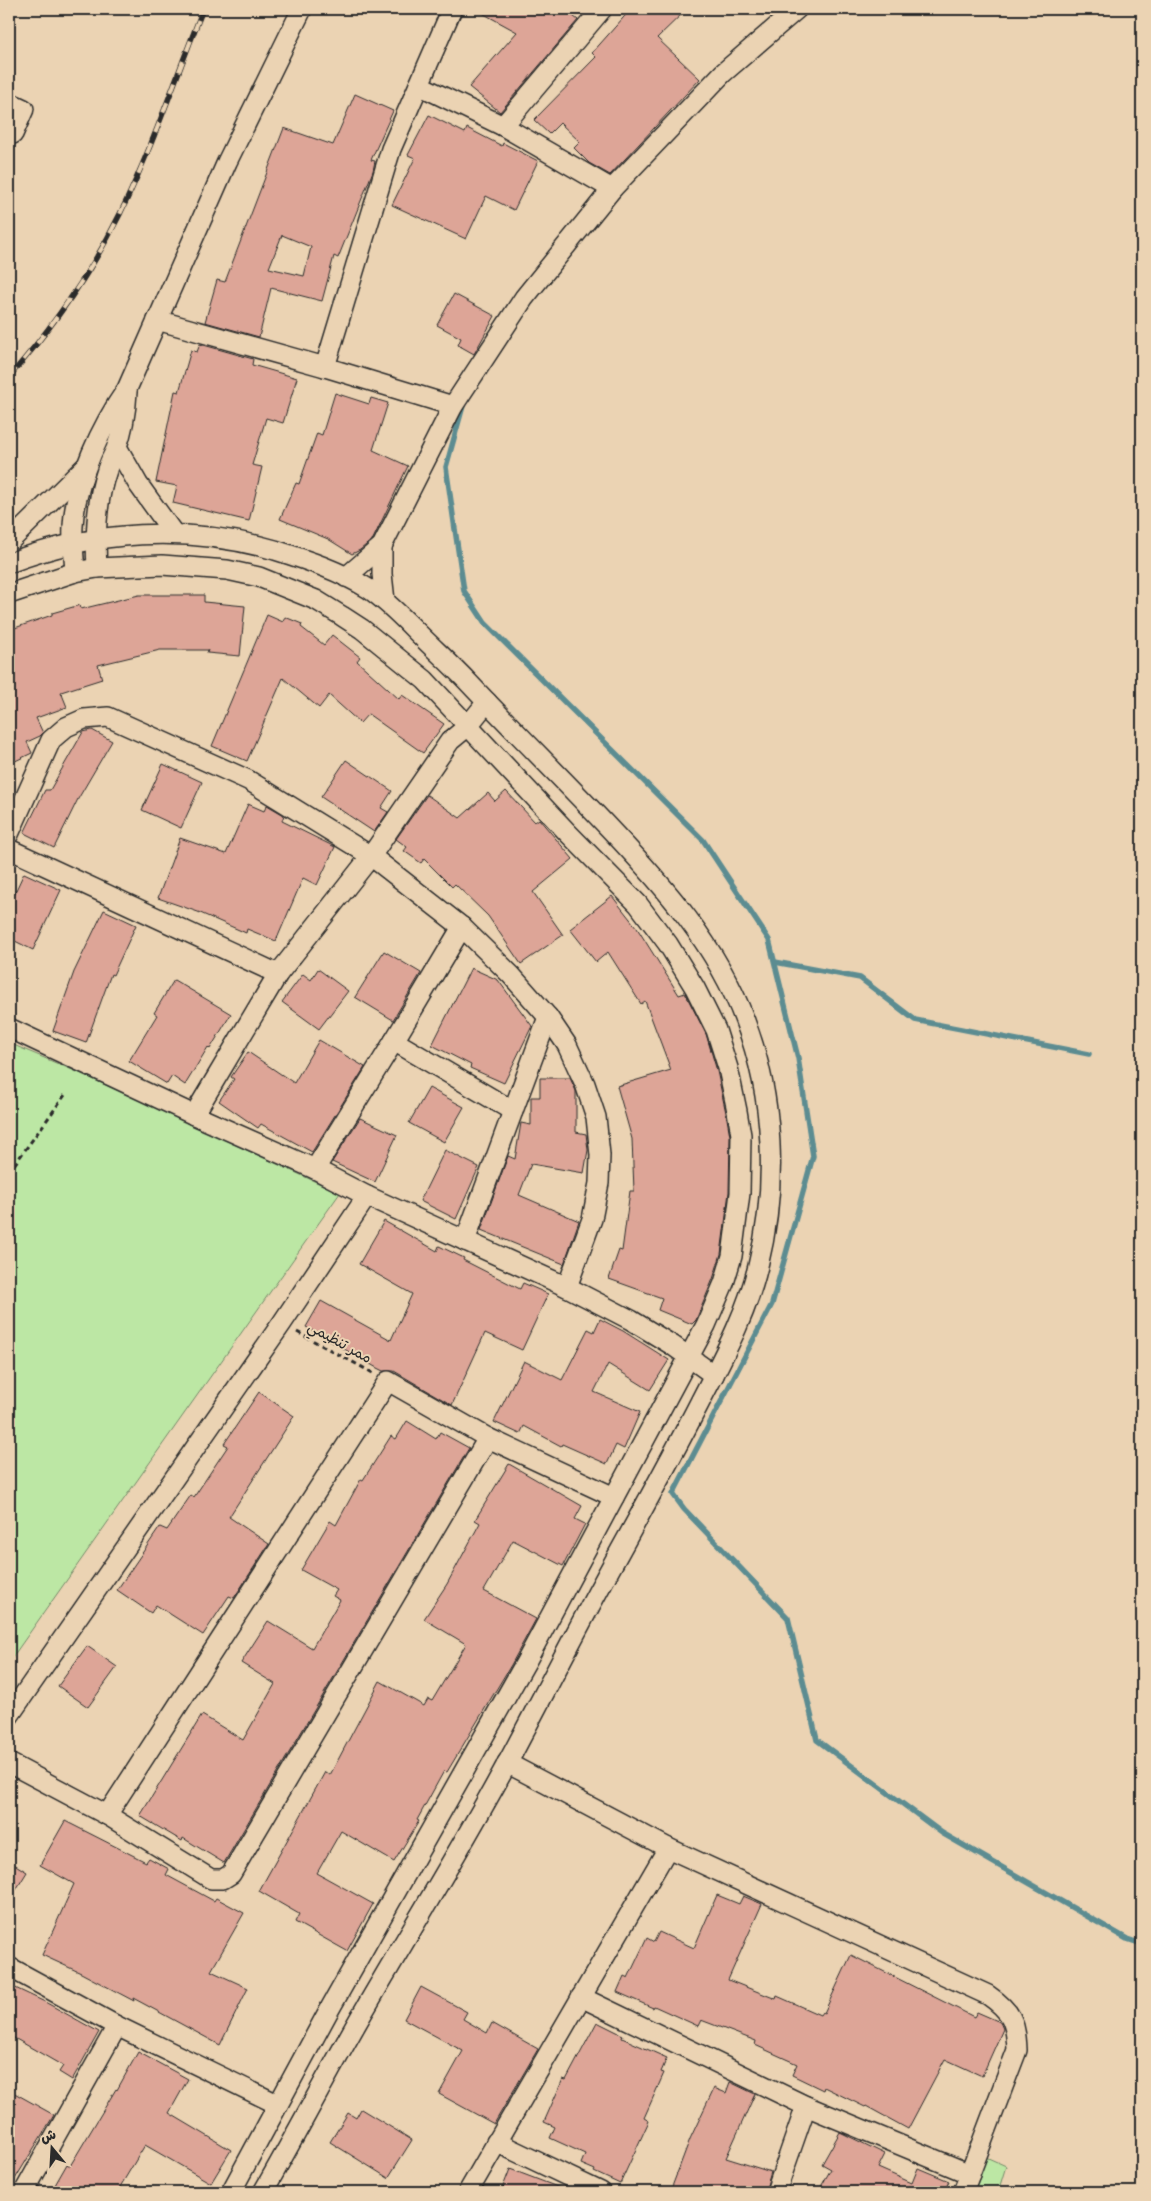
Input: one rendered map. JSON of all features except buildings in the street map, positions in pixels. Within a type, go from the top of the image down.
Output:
[{"type":"street","points":[[76,572],[72,543],[75,510],[80,485],[88,465],[115,407],[127,389],[227,162],[302,9]]},
{"type":"street","points":[[325,367],[392,149],[452,9]]},
{"type":"street","points":[[503,126],[602,9]]},
{"type":"street","points":[[346,577],[382,546],[453,406],[524,298],[612,189],[723,73],[797,9]]},
{"type":"street","points":[[419,85],[503,126],[612,189]]},
{"type":"street","points":[[9,102],[24,109],[13,134],[9,132]]},
{"type":"street","points":[[157,320],[325,367],[453,406]]},
{"type":"street","points":[[97,568],[95,539],[101,490],[107,469],[117,447],[126,412],[127,389]]},
{"type":"street","points":[[117,447],[138,484],[174,534]]},
{"type":"street","points":[[9,542],[88,465]]},
{"type":"street","points":[[9,563],[47,549],[95,539],[174,534],[204,536],[256,545],[297,557],[346,577],[385,601],[459,672],[589,806],[668,892],[694,924],[731,987],[746,1022],[763,1081],[771,1169],[767,1217],[758,1267],[748,1300],[714,1375],[507,1763],[420,1918],[357,2022],[263,2192]]},
{"type":"street","points":[[382,546],[382,574],[385,601]]},
{"type":"street","points":[[9,594],[76,572],[97,568],[162,565],[210,568],[259,577],[293,590],[316,600],[362,629],[425,680],[467,727],[638,904],[668,944],[691,980],[716,1030],[728,1068],[741,1135],[740,1193],[732,1256],[724,1283],[706,1325],[527,1660],[277,2104],[231,2192]]},
{"type":"street","points":[[194,1115],[278,974],[370,856],[450,741],[467,727],[487,702]]},
{"type":"street","points":[[9,834],[51,740],[66,727],[84,718],[108,717],[248,780],[370,856],[462,927],[511,975],[548,1017],[566,1045],[585,1084],[596,1117],[600,1155],[599,1183],[592,1219],[567,1287]]},
{"type":"street","points":[[9,849],[278,974]]},
{"type":"street","points":[[314,1169],[462,927]]},
{"type":"street","points":[[465,1241],[548,1017]]},
{"type":"street","points":[[9,1028],[314,1169],[367,1196],[567,1287],[631,1320],[672,1345],[714,1375]]},
{"type":"street","points":[[394,1041],[513,1111]]},
{"type":"street","points":[[9,1716],[282,1323],[367,1196]]},
{"type":"street","points":[[107,1815],[388,1381],[488,1438],[614,1497]]},
{"type":"street","points":[[9,1763],[107,1815],[211,1880],[223,1879],[231,1874],[488,1438]]},
{"type":"street","points":[[507,1763],[668,1848],[988,1995],[1003,2006],[1016,2028],[1017,2050],[963,2192]]},
{"type":"street","points":[[468,2192],[668,1848]]},
{"type":"street","points":[[9,1967],[117,2026],[277,2104]]},
{"type":"street","points":[[581,1997],[806,2106],[970,2174]]},
{"type":"street","points":[[24,2192],[117,2026]]},
{"type":"street","points":[[776,2192],[806,2106]]},
{"type":"street","points":[[496,2142],[577,2188],[601,2192]]},
{"type":"path","points":[[9,1172],[65,1095]]},
{"type":"path","name":"ممر تنظيمي","points":[[282,1323],[388,1381]]},
{"type":"green space","points":[[9,1043],[82,1074],[340,1193],[9,1662]]},
{"type":"green space","points":[[977,2153],[1006,2166],[998,2192],[964,2192]]},
{"type":"waterway","points":[[463,406],[446,467],[464,591],[485,623],[703,840],[769,940],[798,1058],[813,1156],[772,1304],[673,1494],[684,1509],[788,1618],[817,1740],[942,1833],[1127,1939],[1142,1944]]},
{"type":"waterway","points":[[775,962],[860,978],[915,1020],[1089,1054]]},
{"type":"railway","points":[[9,377],[70,299],[109,235],[143,164],[203,9]]}]
